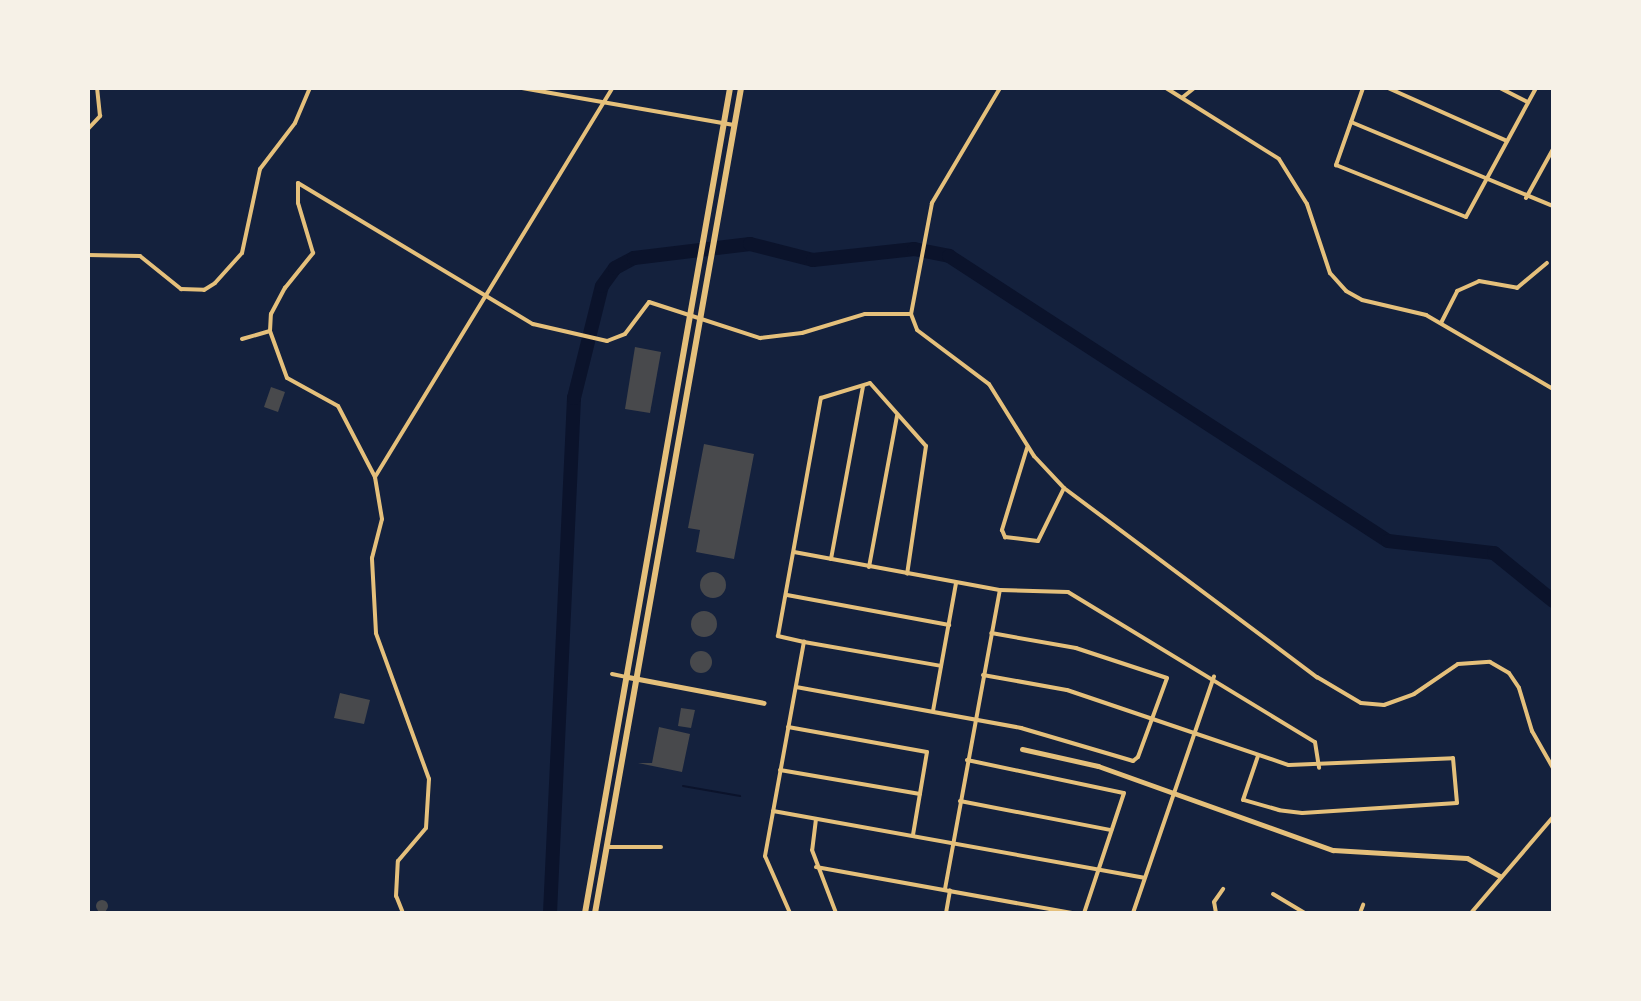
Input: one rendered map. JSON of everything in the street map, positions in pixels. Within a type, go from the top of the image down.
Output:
[{"type":"main road","points":[[585,913],[730,88]]},
{"type":"main road","points":[[595,913],[640,680],[741,88]]},
{"type":"street","points":[[88,129],[100,116],[97,88]]},
{"type":"street","points":[[88,255],[140,256],[181,289],[204,290],[215,283],[242,253],[260,169],[295,123],[310,88]]},
{"type":"street","points":[[522,88],[734,125]]},
{"type":"street","points":[[375,477],[612,88]]},
{"type":"street","points":[[1000,88],[932,203],[911,314],[917,330],[989,384],[1027,448],[1064,488],[1317,677],[1361,703],[1384,705],[1414,694],[1458,664],[1490,662],[1509,673],[1519,688],[1532,731],[1553,768]]},
{"type":"street","points":[[1166,88],[1264,148],[1291,173],[1337,283],[1362,300],[1441,323],[1553,389]]},
{"type":"street","points":[[1183,97],[1194,88]]},
{"type":"street","points":[[1363,88],[1336,165],[1466,217],[1536,88]]},
{"type":"street","points":[[1388,88],[1507,141]]},
{"type":"street","points":[[1500,88],[1528,102]]},
{"type":"street","points":[[1351,122],[1431,152],[1526,198],[1553,206]]},
{"type":"street","points":[[1526,198],[1553,149]]},
{"type":"street","points":[[403,913],[396,896],[398,861],[426,828],[429,779],[376,633],[372,558],[382,519],[375,477],[338,406],[287,378],[270,331],[285,288],[313,253],[298,203],[298,183],[533,324],[614,342],[625,334],[649,302],[700,320],[776,338],[865,314],[911,314]]},
{"type":"street","points":[[1441,323],[1457,291],[1479,281],[1517,288],[1547,263]]},
{"type":"street","points":[[242,339],[270,331]]},
{"type":"street","points":[[907,574],[928,455],[926,446],[870,383],[821,398],[778,636],[941,666]]},
{"type":"street","points":[[831,559],[863,387]]},
{"type":"street","points":[[869,567],[897,416]]},
{"type":"street","points":[[1027,448],[1002,530],[1005,537],[1038,541],[1064,488]]},
{"type":"street","points":[[794,552],[1000,590],[1068,592],[1214,677],[1315,742],[1319,768]]},
{"type":"street","points":[[933,711],[956,583]]},
{"type":"street","points":[[946,913],[960,801],[1000,590]]},
{"type":"street","points":[[786,595],[949,625]]},
{"type":"street","points":[[796,687],[1051,734],[1133,761],[1167,678],[1076,648],[991,633]]},
{"type":"street","points":[[790,913],[765,856],[804,642]]},
{"type":"street","points":[[612,674],[764,703]]},
{"type":"street","points":[[983,675],[1067,690],[1258,756],[1319,768],[1453,758],[1457,803],[1302,813],[1279,810],[1243,800],[1258,756]]},
{"type":"street","points":[[1133,913],[1214,677]]},
{"type":"street","points":[[788,727],[927,752],[913,836]]},
{"type":"street","points":[[1022,749],[1084,762],[1333,850],[1467,858],[1500,876]]},
{"type":"street","points":[[967,760],[1124,793],[1084,913]]},
{"type":"street","points":[[780,770],[920,794]]},
{"type":"street","points":[[960,801],[1112,830]]},
{"type":"street","points":[[773,811],[1144,878]]},
{"type":"street","points":[[1471,913],[1553,817]]},
{"type":"street","points":[[816,819],[812,850],[836,913]]},
{"type":"street","points":[[608,847],[661,847]]},
{"type":"street","points":[[816,867],[1072,913]]},
{"type":"street","points":[[1216,913],[1214,902],[1223,889]]},
{"type":"street","points":[[1273,894],[1305,913]]},
{"type":"street","points":[[1360,913],[1363,905]]},
{"type":"building","points":[[635,347],[661,352],[650,413],[625,409]]},
{"type":"building","points":[[271,387],[285,392],[278,412],[264,407]]},
{"type":"building","points":[[704,444],[754,454],[734,559],[696,552],[700,530],[688,528]]},
{"type":"building","points":[[713,572],[722,576],[726,585],[722,594],[713,598],[704,594],[700,585],[704,576]]},
{"type":"building","points":[[704,611],[713,615],[717,624],[713,633],[704,637],[695,633],[691,624],[695,615]]},
{"type":"building","points":[[701,651],[709,654],[712,662],[709,670],[701,673],[693,670],[690,662],[693,654]]},
{"type":"building","points":[[340,693],[370,700],[364,724],[334,718]]},
{"type":"building","points":[[681,708],[695,710],[691,728],[678,726]]},
{"type":"building","points":[[659,727],[690,734],[682,772],[638,763],[652,763]]},
{"type":"building","points":[[102,900],[108,906],[102,912],[96,906]]},
{"type":"waterway","points":[[550,913],[574,398],[602,286],[615,268],[634,258],[750,244],[813,260],[914,249],[949,256],[1388,541],[1494,553],[1553,601]]},
{"type":"waterway","points":[[683,786],[740,796]]}]
